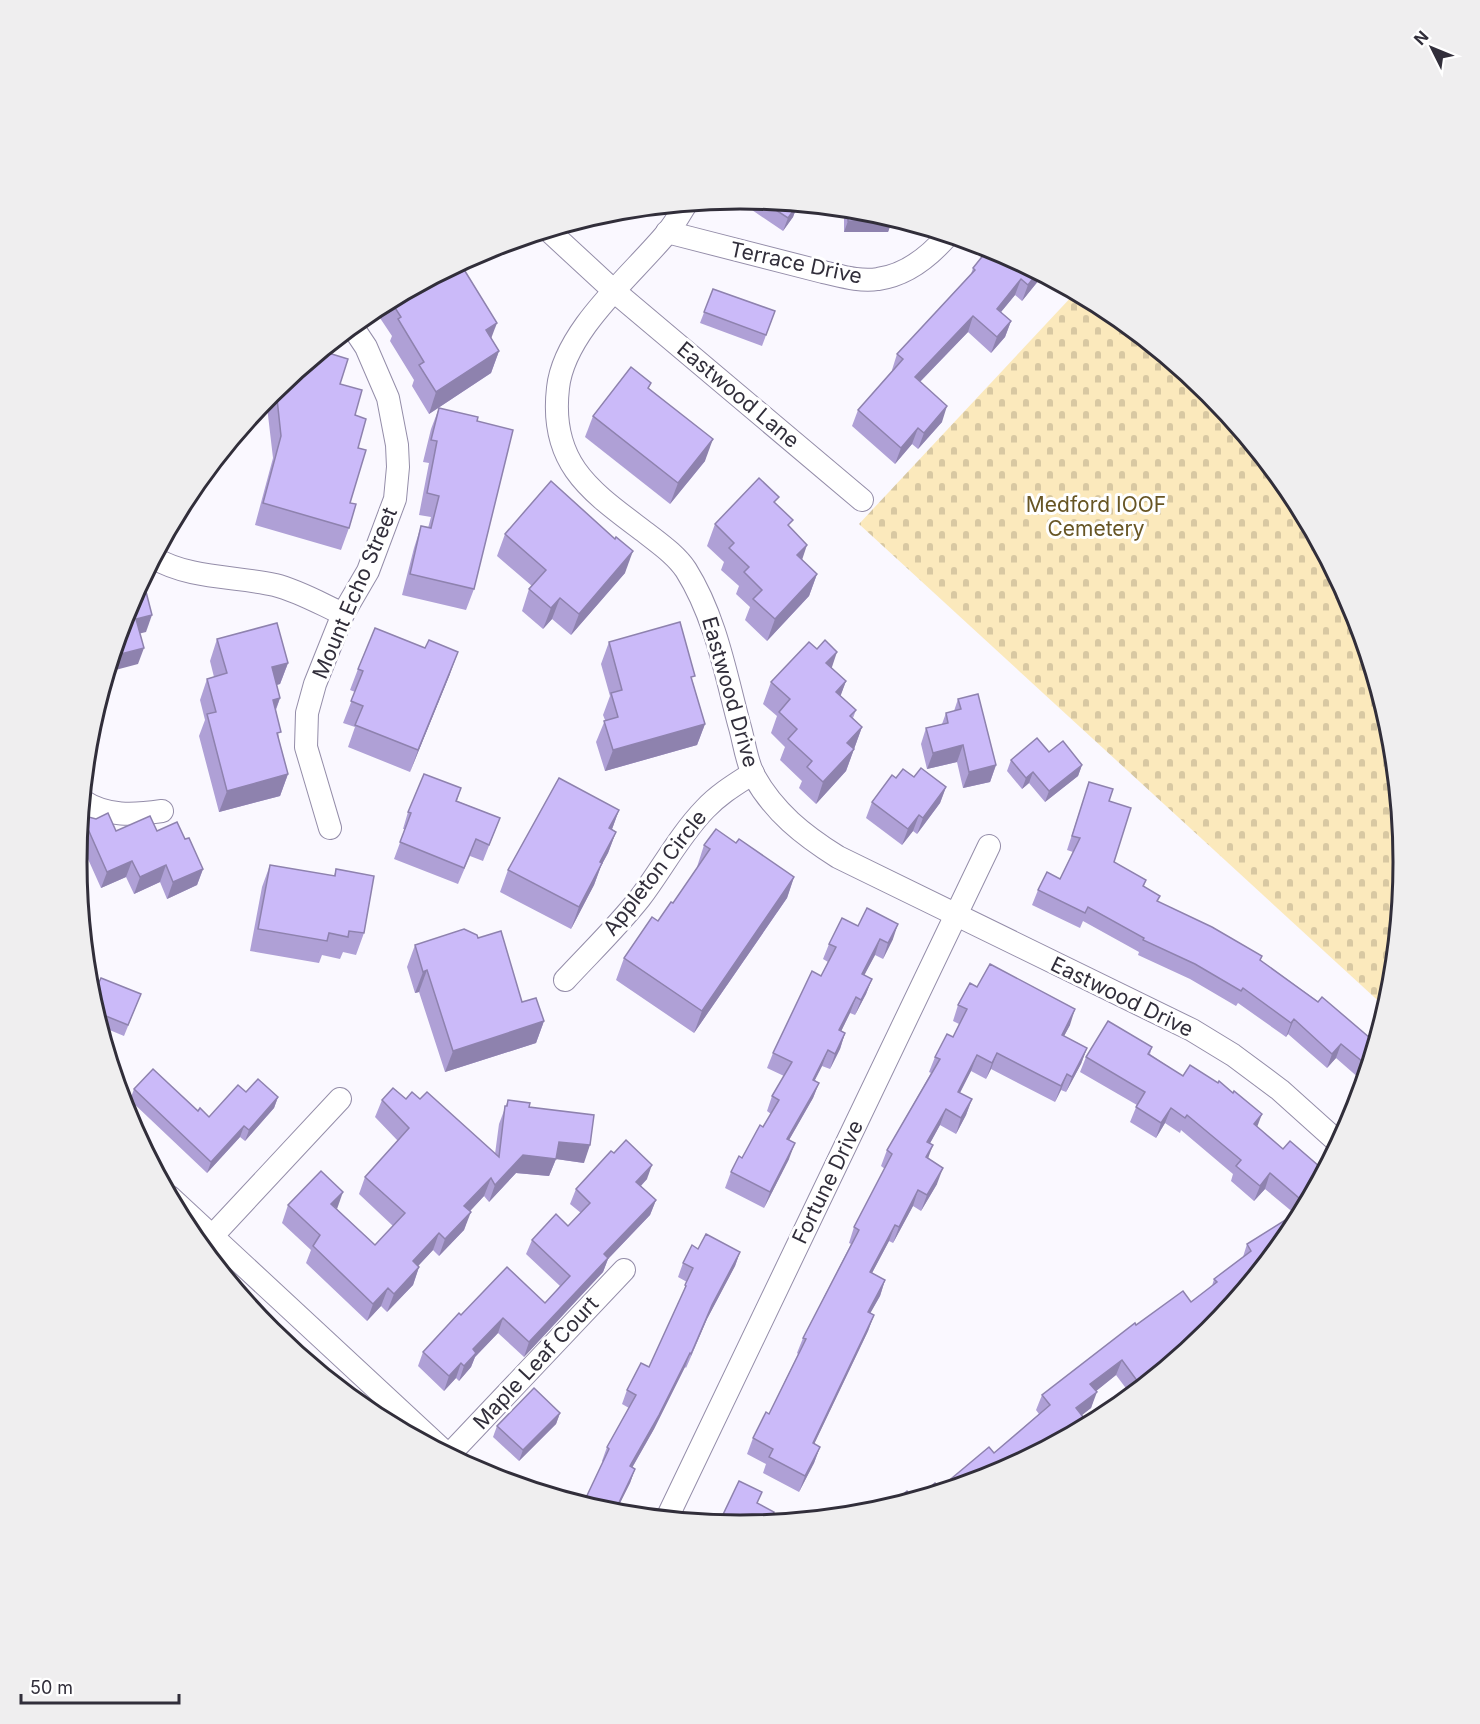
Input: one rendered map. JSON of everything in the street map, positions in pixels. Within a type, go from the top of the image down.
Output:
[{"type":"street","name":"Eastwood Drive","points":[[681,212],[668,232],[614,291],[579,335],[558,385],[559,430],[576,472],[595,494],[667,549],[684,567],[700,595],[713,628],[753,773],[770,800],[782,816],[838,857],[1202,1036],[1233,1055],[1280,1090],[1332,1137]]},
{"type":"street","name":"Terrace Drive","points":[[668,232],[849,278],[879,279],[920,262],[942,242]]},
{"type":"street","points":[[555,236],[614,291]]},
{"type":"street","name":"Eastwood Lane","points":[[614,291],[862,500]]},
{"type":"street","name":"Mount Echo Street","points":[[330,828],[306,747],[307,713],[315,684],[343,614],[368,571],[395,499],[398,467],[397,445],[388,398],[366,347],[357,333]]},
{"type":"street","points":[[160,561],[176,568],[206,575],[276,586],[343,614]]},
{"type":"street","name":"Appleton Circle","points":[[565,980],[638,900],[674,847],[706,807],[723,792],[753,773]]},
{"type":"street","points":[[90,804],[107,812],[132,815],[162,811]]},
{"type":"street","name":"Fortune Drive","points":[[670,1511],[989,846]]},
{"type":"street","points":[[208,1240],[340,1099]]},
{"type":"street","points":[[211,1244],[424,1434]]},
{"type":"street","name":"Maple Leaf Court","points":[[454,1449],[624,1270]]},
{"type":"green space","name":"Medford IOOF Cemetery","points":[[1070,298],[1138,344],[1171,371],[1231,431],[1283,499],[1326,573],[1358,652],[1371,693],[1380,735],[1392,819],[1392,905],[1378,1000],[859,524]]},
{"type":"building","points":[[775,210],[793,211],[788,218]]},
{"type":"building","points":[[982,256],[1033,278],[1028,285],[1021,279],[997,309],[1011,321],[997,337],[973,316],[915,377],[947,406],[924,433],[918,428],[901,448],[858,410],[903,359],[897,354],[975,270],[973,268]]},
{"type":"building","points":[[464,270],[497,323],[486,330],[499,351],[436,392],[419,365],[424,362],[398,319],[401,317],[395,308]]},
{"type":"building","points":[[713,289],[775,311],[766,335],[704,312]]},
{"type":"building","points":[[330,354],[348,359],[340,384],[362,390],[355,415],[366,419],[358,448],[366,450],[350,503],[356,504],[349,528],[263,503],[281,436],[277,401]]},
{"type":"building","points":[[631,367],[651,383],[648,388],[713,439],[678,483],[593,416]]},
{"type":"building","points":[[439,408],[478,417],[477,421],[513,430],[474,589],[410,574],[421,526],[431,528],[439,496],[427,493],[437,441],[431,440]]},
{"type":"building","points":[[759,478],[779,497],[774,502],[793,520],[788,525],[807,545],[797,555],[817,574],[775,619],[753,599],[762,590],[744,572],[749,567],[729,548],[734,543],[715,524]]},
{"type":"building","points":[[551,481],[615,539],[616,537],[633,551],[579,614],[560,598],[551,608],[529,589],[546,570],[505,534]]},
{"type":"building","points":[[146,592],[152,615],[136,619],[144,648],[121,654]]},
{"type":"building","points":[[680,622],[695,676],[691,677],[705,724],[613,750],[604,721],[618,717],[611,693],[622,690],[609,642]]},
{"type":"building","points":[[277,623],[288,663],[272,667],[280,698],[273,700],[281,732],[277,733],[288,774],[227,791],[207,714],[216,712],[207,679],[227,673],[217,639]]},
{"type":"building","points":[[375,628],[425,648],[429,640],[458,652],[418,750],[355,725],[363,706],[351,701],[363,671],[358,669]]},
{"type":"building","points":[[825,640],[837,652],[826,663],[846,681],[836,692],[856,710],[850,716],[862,727],[847,743],[854,749],[823,782],[807,767],[812,761],[788,739],[797,729],[779,712],[790,699],[771,682],[809,642],[817,649]]},
{"type":"building","points":[[978,694],[996,765],[969,772],[963,745],[933,753],[926,728],[948,723],[946,713],[961,709],[958,699]]},
{"type":"building","points":[[1037,738],[1049,752],[1063,741],[1082,765],[1049,791],[1033,772],[1026,778],[1011,760]]},
{"type":"building","points":[[921,768],[946,787],[923,818],[919,815],[908,829],[872,802],[892,775],[896,778],[903,769],[914,777]]},
{"type":"building","points":[[424,774],[461,788],[456,801],[500,818],[489,845],[476,839],[464,868],[400,842],[411,813],[408,812]]},
{"type":"building","points":[[559,778],[619,810],[609,828],[616,832],[579,907],[508,870]]},
{"type":"building","points":[[1089,782],[1113,789],[1109,801],[1131,808],[1114,862],[1146,880],[1143,886],[1160,896],[1157,901],[1212,927],[1262,956],[1260,960],[1318,1002],[1322,997],[1369,1037],[1362,1061],[1341,1044],[1332,1054],[1294,1019],[1291,1023],[1243,988],[1241,991],[1195,964],[1143,940],[1144,938],[1088,907],[1085,913],[1038,890],[1047,872],[1060,879],[1080,838],[1072,836]]},
{"type":"building","points":[[108,813],[116,831],[150,816],[157,831],[177,822],[185,839],[189,838],[203,869],[173,882],[166,865],[140,877],[132,861],[107,872],[88,829],[88,817],[96,819]]},
{"type":"building","points":[[716,829],[736,843],[739,839],[794,877],[702,1011],[624,958],[652,917],[658,921],[671,902],[673,903],[710,849],[704,845]]},
{"type":"building","points":[[270,865],[335,876],[336,869],[374,876],[364,933],[349,931],[348,937],[329,933],[327,941],[258,929]]},
{"type":"building","points":[[867,908],[898,924],[888,943],[880,939],[862,974],[872,979],[861,1000],[856,997],[839,1030],[845,1033],[835,1054],[828,1050],[813,1080],[819,1083],[787,1139],[795,1143],[770,1192],[731,1172],[739,1156],[742,1158],[760,1125],[763,1127],[779,1100],[772,1096],[792,1062],[773,1053],[812,971],[821,976],[836,947],[829,944],[842,918],[858,926]]},
{"type":"building","points":[[464,929],[477,935],[478,938],[501,931],[522,1002],[536,998],[544,1021],[453,1051],[427,970],[423,972],[415,945]]},
{"type":"building","points":[[990,964],[1075,1009],[1062,1035],[1087,1048],[1072,1077],[1067,1074],[1061,1086],[997,1053],[992,1063],[977,1055],[958,1092],[972,1099],[961,1118],[946,1109],[927,1142],[933,1145],[926,1157],[943,1168],[927,1195],[918,1190],[899,1227],[895,1225],[870,1272],[885,1280],[868,1312],[874,1315],[813,1443],[820,1447],[805,1476],[769,1457],[773,1449],[753,1438],[766,1412],[769,1414],[806,1339],[803,1338],[859,1230],[854,1227],[892,1154],[887,1150],[940,1059],[935,1057],[947,1034],[953,1037],[967,1009],[958,1005],[970,983],[977,987]]},
{"type":"building","points":[[101,978],[141,994],[128,1025],[106,1016],[99,983]]},
{"type":"building","points":[[1108,1021],[1152,1047],[1148,1054],[1183,1076],[1190,1065],[1218,1083],[1219,1081],[1262,1114],[1254,1124],[1283,1149],[1290,1141],[1318,1166],[1306,1189],[1300,1199],[1270,1173],[1260,1186],[1236,1166],[1241,1160],[1187,1115],[1185,1118],[1171,1108],[1161,1123],[1136,1107],[1145,1092],[1086,1057]]},
{"type":"building","points":[[153,1069],[198,1111],[200,1108],[209,1117],[238,1085],[246,1092],[258,1079],[278,1097],[249,1130],[244,1126],[211,1162],[134,1089]]},
{"type":"building","points":[[393,1088],[406,1099],[412,1092],[420,1099],[427,1092],[499,1157],[505,1106],[508,1100],[530,1103],[529,1107],[594,1115],[590,1145],[559,1142],[556,1159],[523,1155],[495,1185],[491,1178],[464,1206],[471,1212],[445,1239],[439,1233],[413,1261],[419,1267],[394,1294],[388,1288],[373,1304],[313,1246],[320,1235],[288,1205],[321,1171],[343,1192],[331,1204],[375,1245],[405,1213],[365,1177],[409,1128],[382,1100]]},
{"type":"building","points":[[626,1140],[652,1165],[636,1182],[656,1200],[604,1254],[608,1258],[529,1342],[503,1318],[473,1349],[476,1353],[464,1366],[461,1363],[449,1376],[423,1352],[459,1313],[461,1315],[507,1267],[545,1303],[570,1276],[532,1240],[556,1214],[568,1226],[590,1203],[576,1189],[611,1151],[614,1153]]},
{"type":"building","points":[[1287,1219],[1231,1293],[1171,1353],[1138,1380],[1122,1360],[1090,1384],[1097,1392],[1076,1408],[1083,1417],[1029,1448],[949,1480],[989,1447],[994,1453],[1050,1405],[1042,1395],[1135,1323],[1136,1325],[1183,1291],[1191,1302],[1217,1282],[1214,1279],[1251,1251],[1247,1244]]},
{"type":"building","points":[[706,1234],[740,1252],[712,1305],[691,1354],[630,1466],[635,1469],[619,1503],[587,1496],[609,1449],[607,1447],[636,1395],[627,1390],[641,1363],[649,1367],[686,1286],[693,1268],[683,1263],[692,1245],[698,1249]]},
{"type":"building","points":[[534,1388],[560,1413],[523,1450],[497,1426]]},
{"type":"building","points":[[739,1481],[762,1492],[757,1503],[774,1512],[773,1514],[723,1515]]}]
